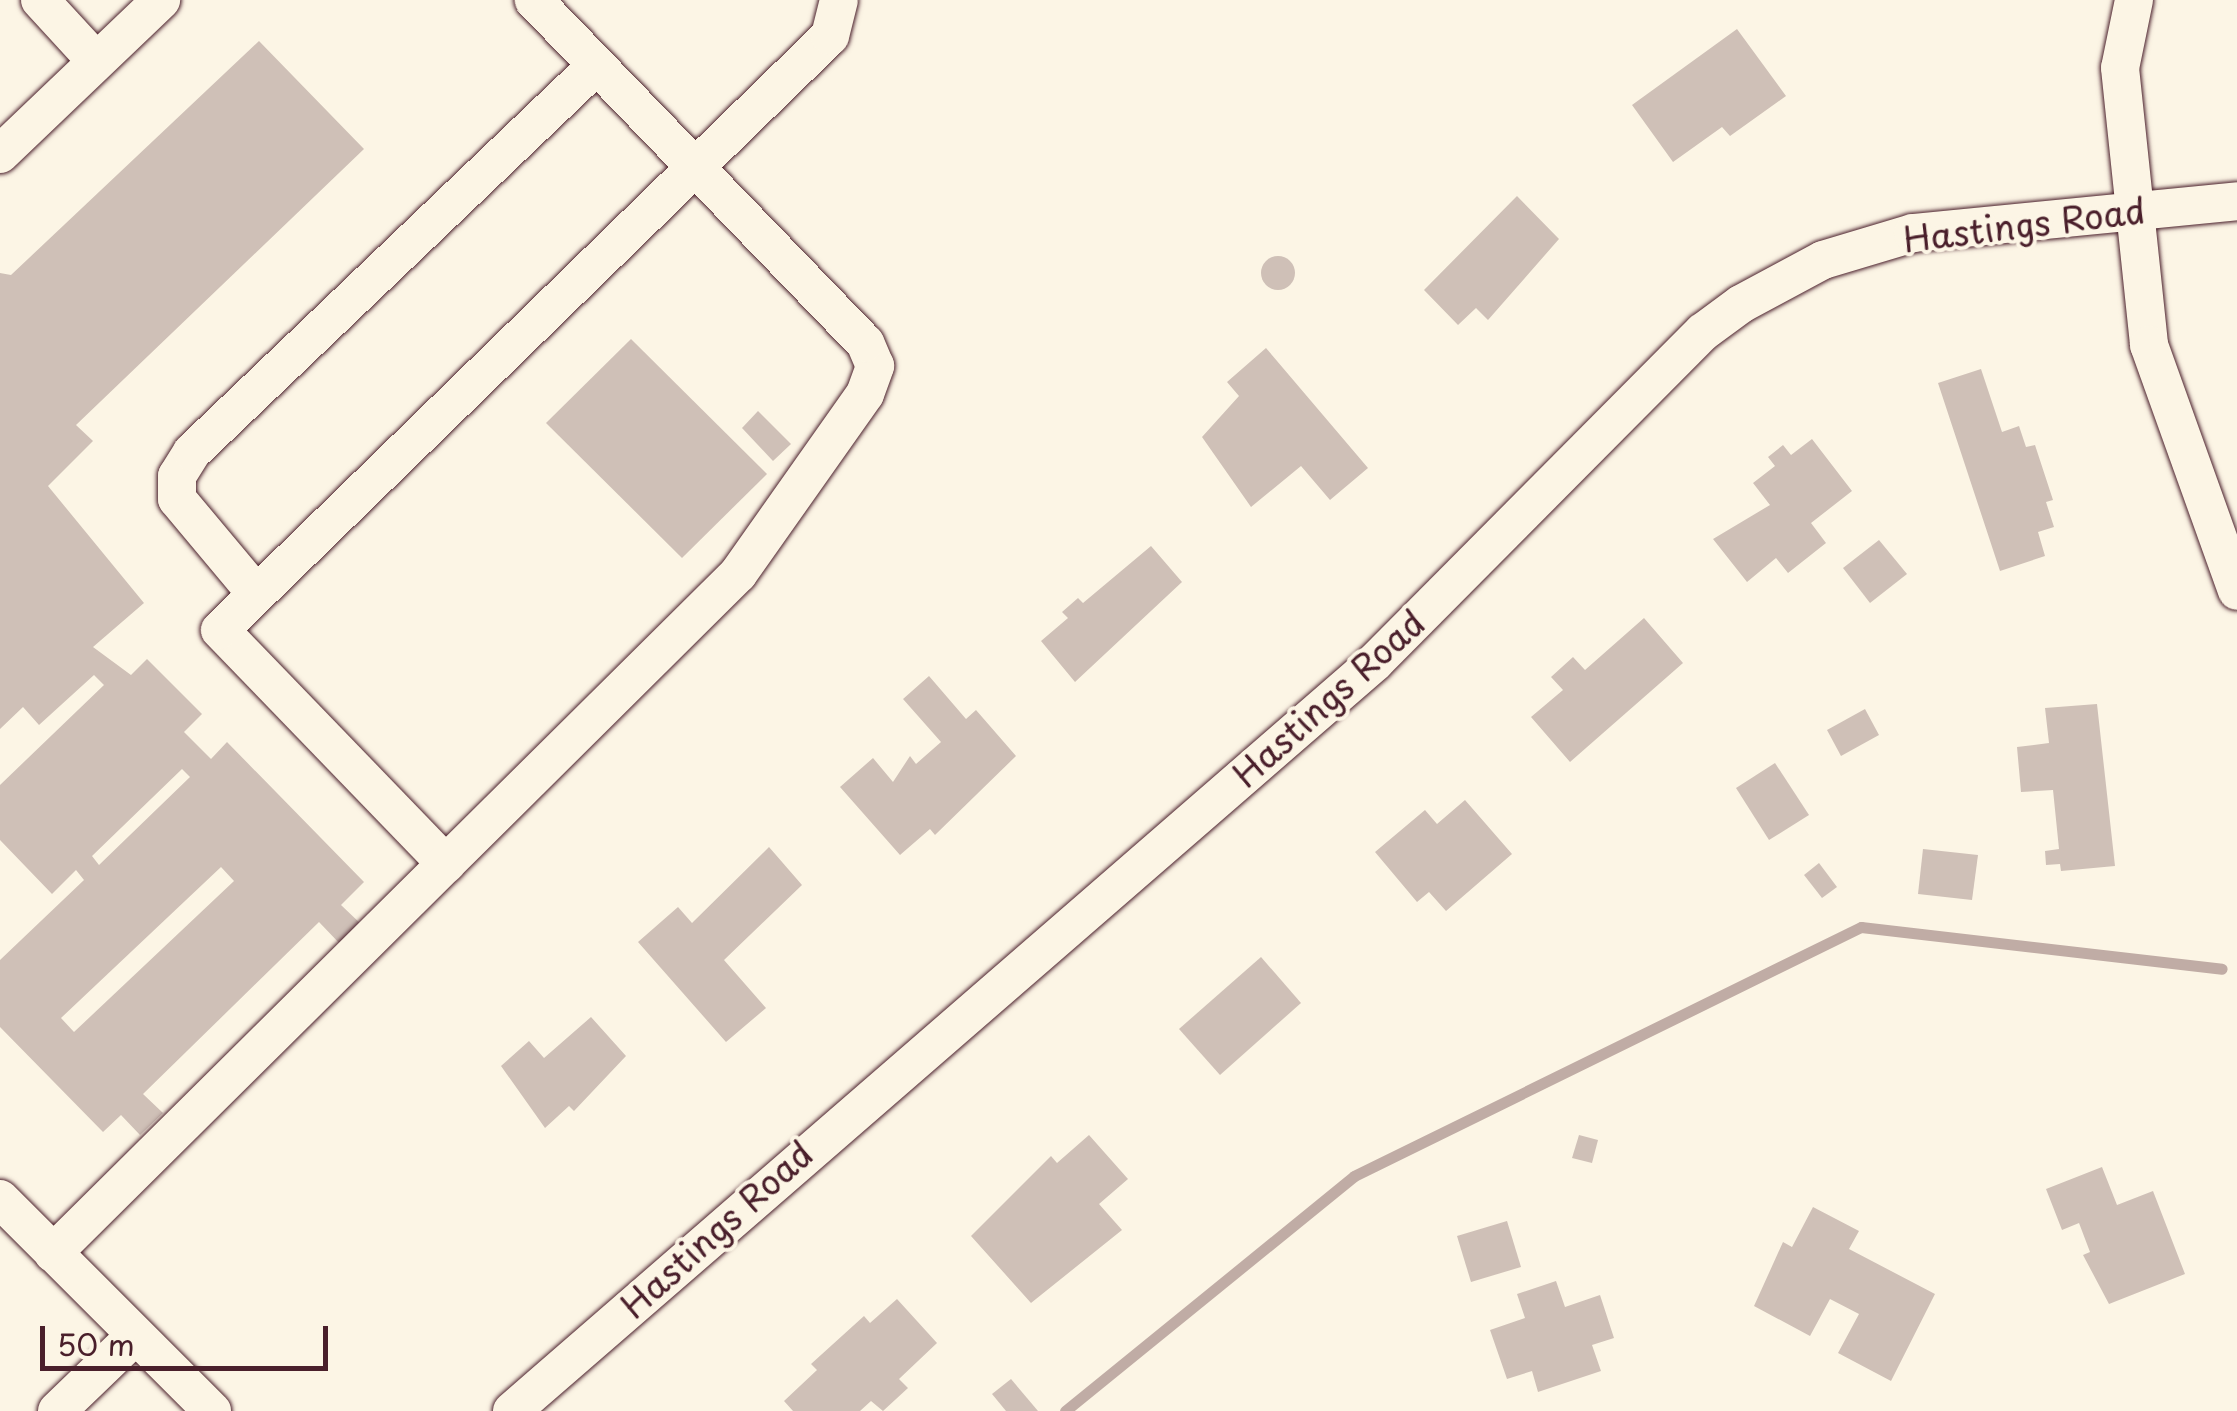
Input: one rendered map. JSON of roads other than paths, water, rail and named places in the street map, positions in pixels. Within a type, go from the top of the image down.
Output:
[{"type":"street","points":[[40,0],[96,61]]},
{"type":"street","points":[[0,154],[161,0]]},
{"type":"street","points":[[53,1253],[738,574],[864,394],[876,366],[865,343],[534,0]]},
{"type":"street","points":[[446,864],[220,630],[254,591],[830,36],[839,0]]},
{"type":"street","points":[[2134,0],[2120,68],[2130,209],[2149,345],[2237,591]]},
{"type":"street","points":[[254,591],[177,499],[178,476],[192,452],[597,65]]},
{"type":"street","name":"Hastings Road","points":[[512,1411],[1375,662],[1716,323],[1823,260],[1913,233],[2237,201]]},
{"type":"street","points":[[0,1199],[212,1411]]},
{"type":"street","points":[[58,1411],[134,1337]]},
{"type":"waterway","points":[[1065,1411],[1354,1176],[1861,927],[2222,969]]}]
